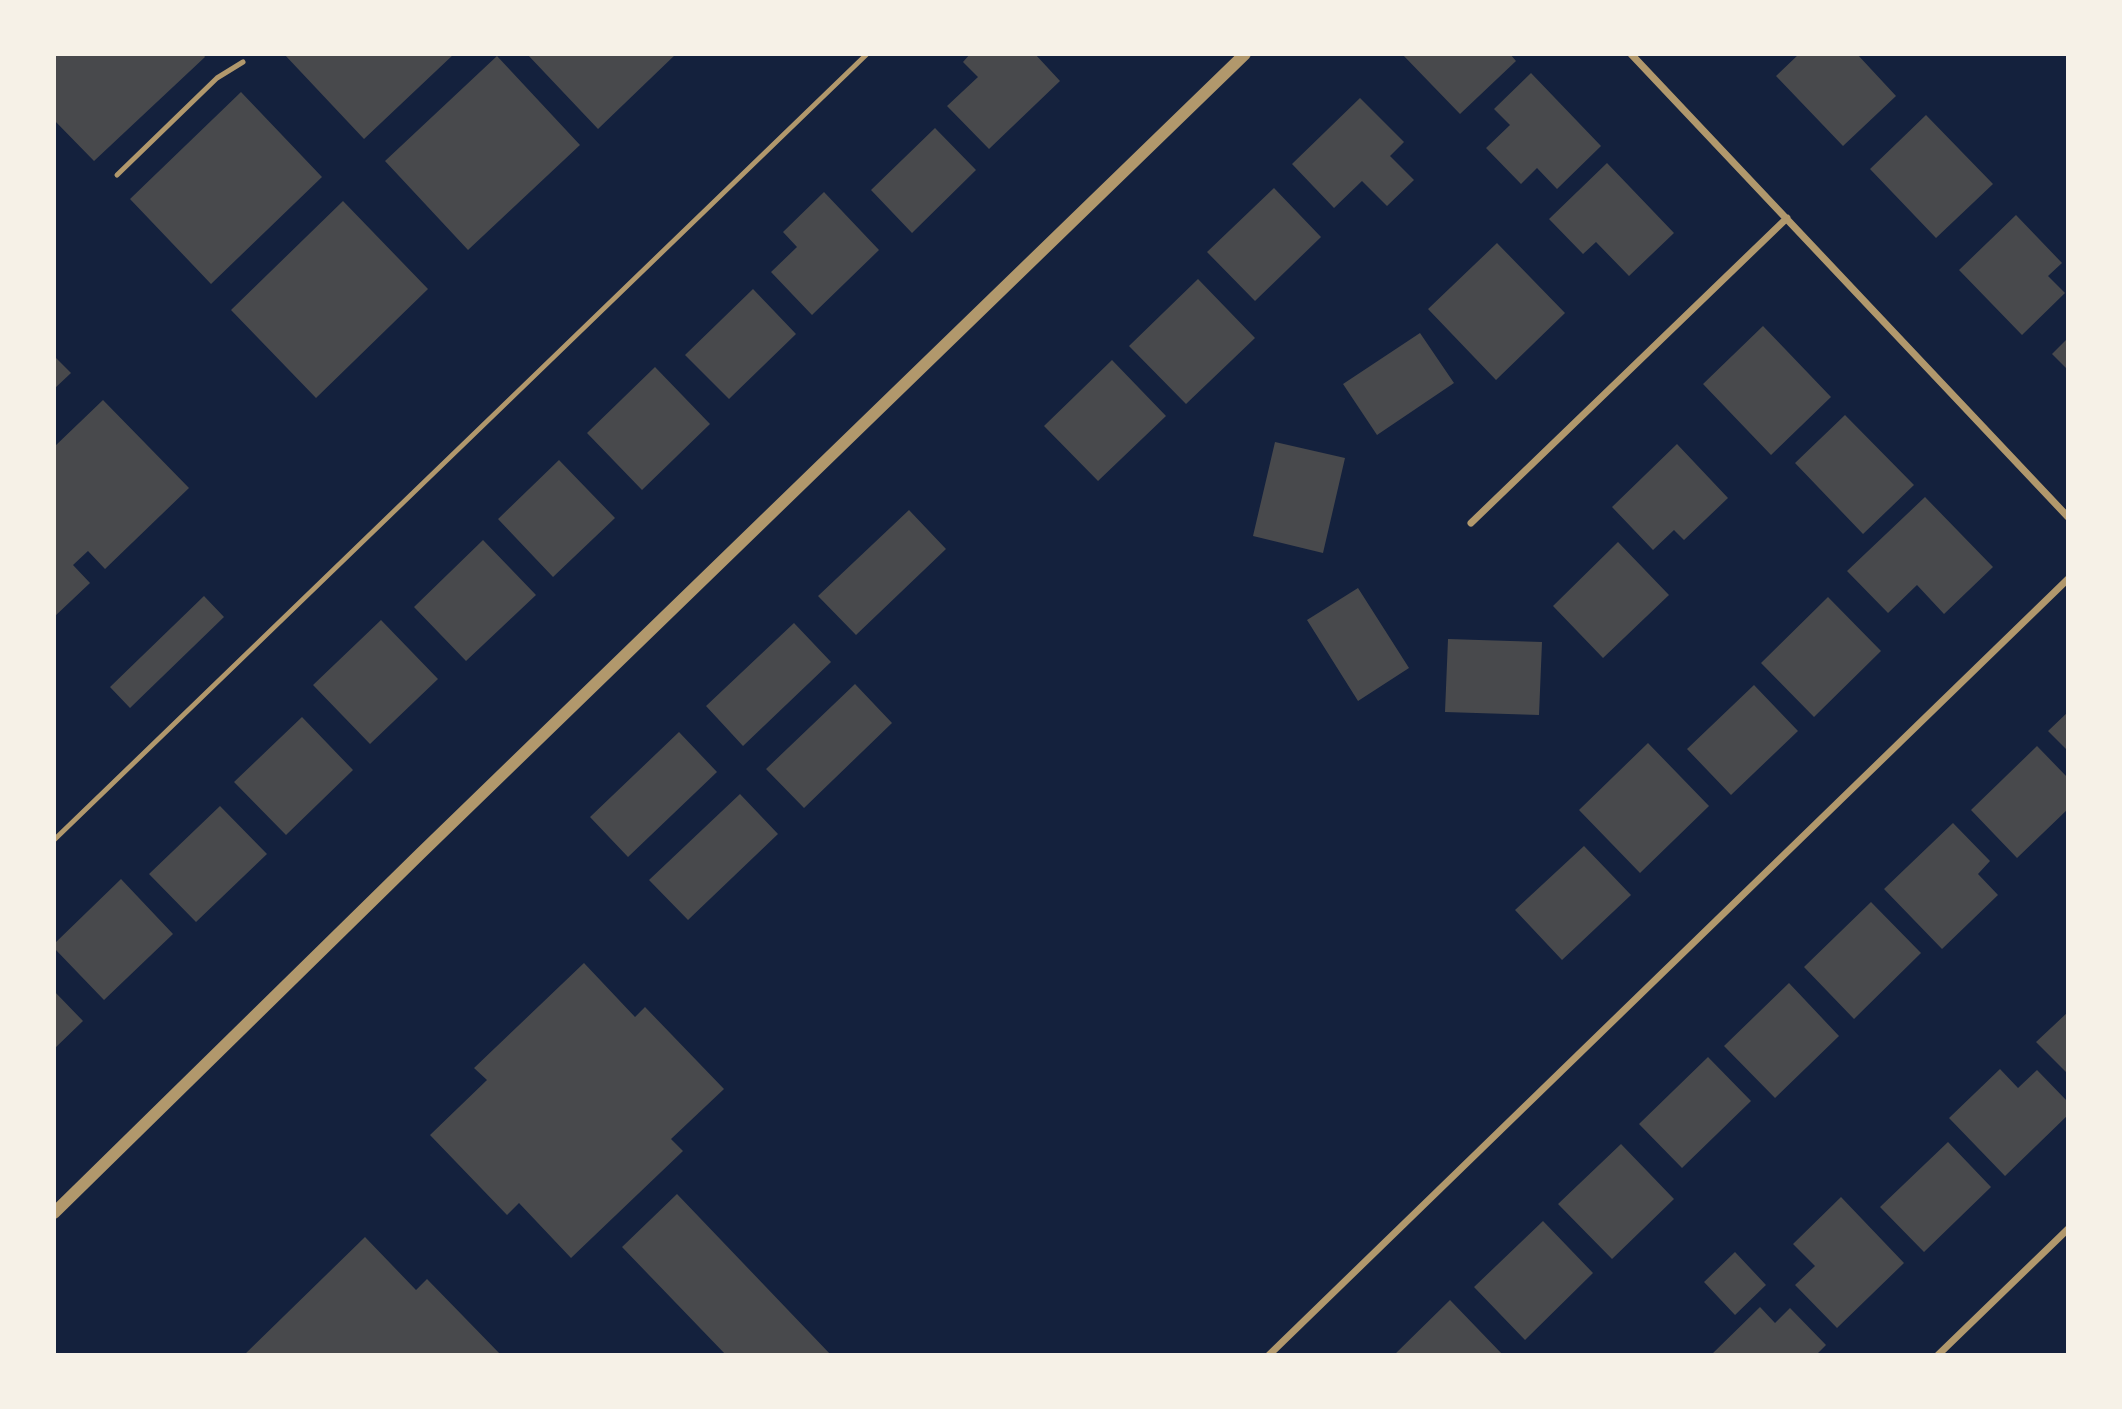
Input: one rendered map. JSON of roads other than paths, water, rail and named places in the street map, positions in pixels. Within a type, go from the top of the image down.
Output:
[{"type":"street","points":[[54,1213],[1245,54]]},
{"type":"street","points":[[1631,54],[2068,517]]},
{"type":"street","points":[[1471,523],[1787,218]]},
{"type":"street","points":[[1269,1355],[2068,579]]},
{"type":"street","points":[[1938,1355],[2068,1229]]},
{"type":"lane","points":[[54,840],[867,54]]},
{"type":"lane","points":[[117,175],[217,78],[243,62]]}]
